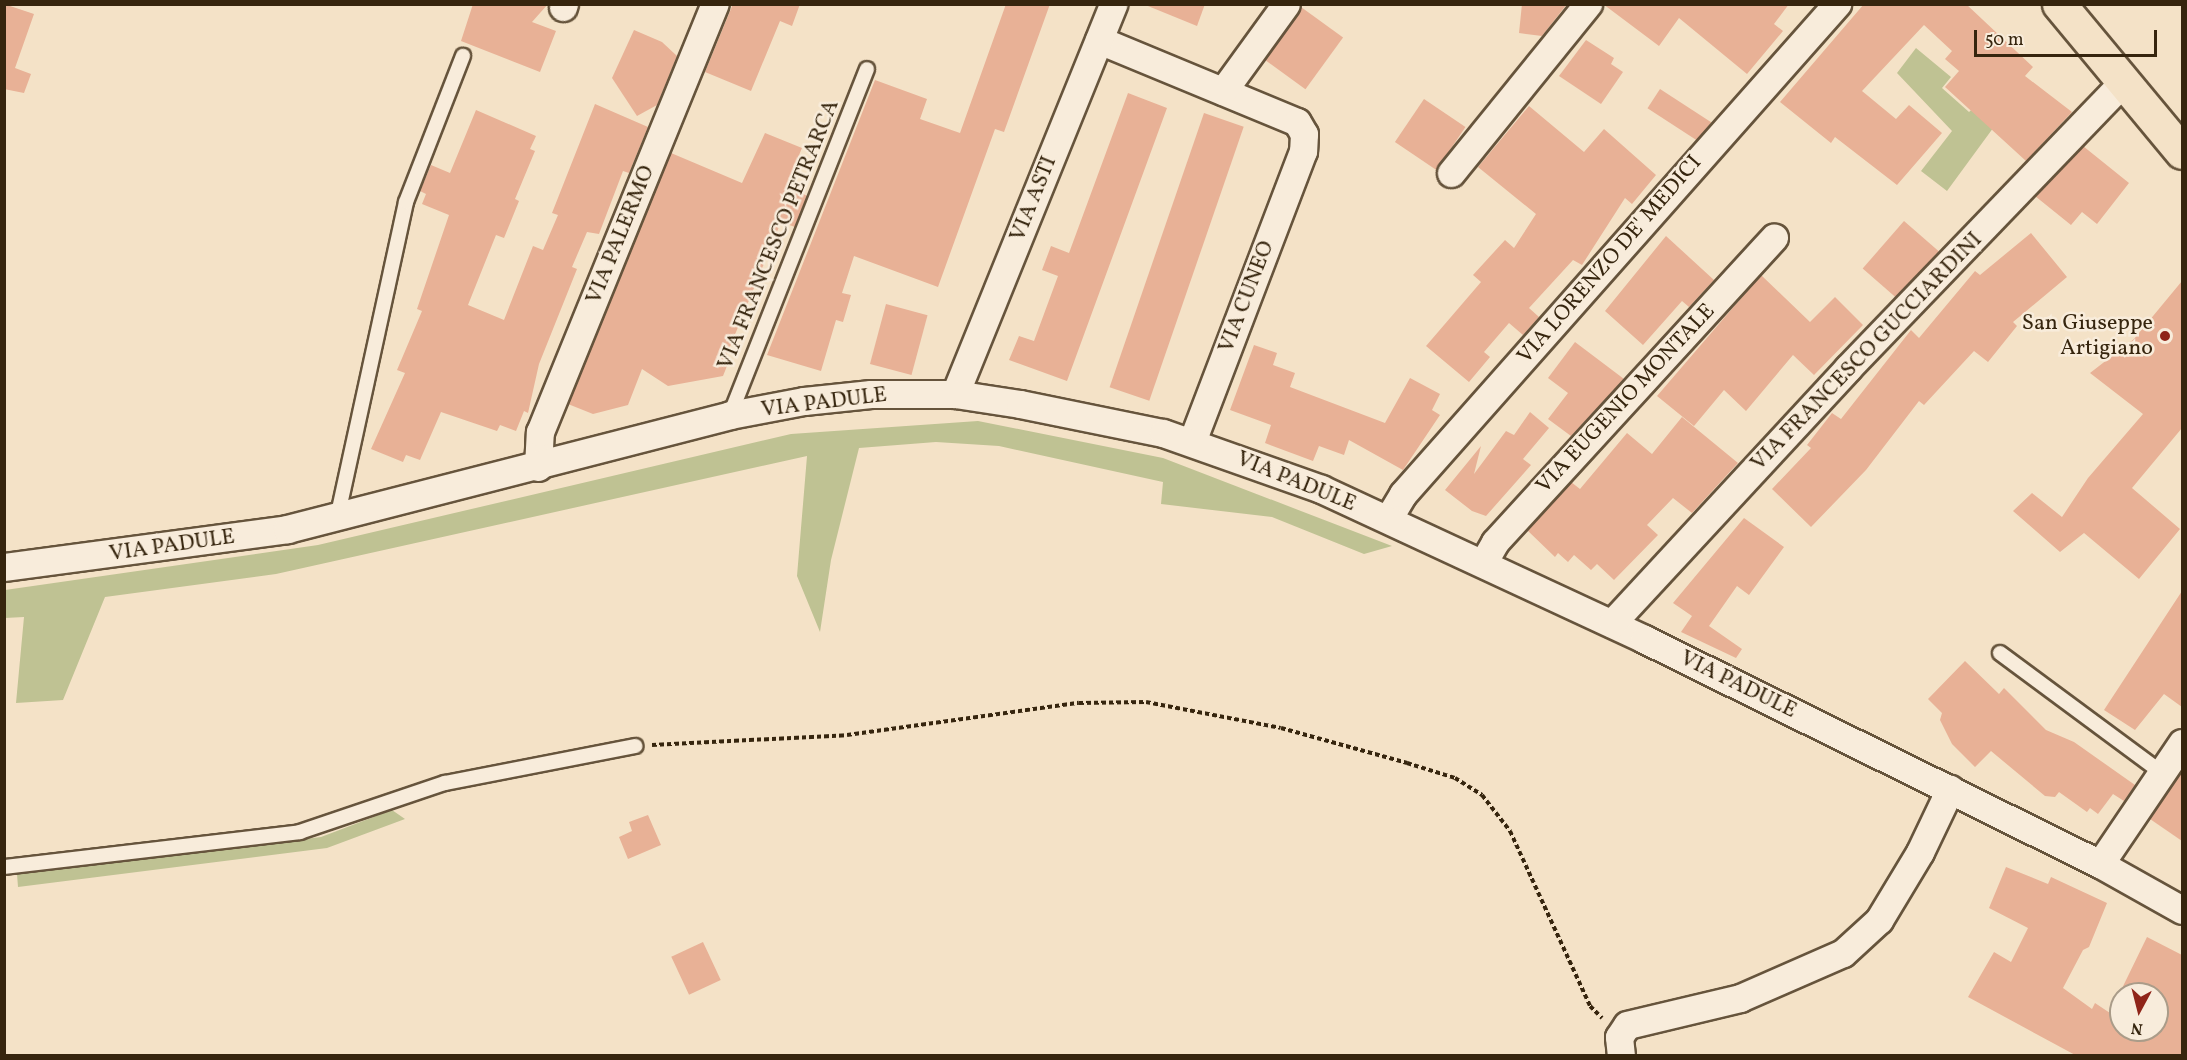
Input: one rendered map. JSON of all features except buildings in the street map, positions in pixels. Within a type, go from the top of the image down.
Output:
[{"type":"main road","points":[[2059,4],[2182,152]]},
{"type":"street","name":"VIA PALERMO","points":[[538,467],[540,432],[716,4]]},
{"type":"street","name":"VIA ASTI","points":[[955,394],[1113,4]]},
{"type":"street","points":[[1099,40],[1223,91],[1286,4]]},
{"type":"street","points":[[1451,173],[1588,4]]},
{"type":"street","name":"VIA LORENZO DE' MEDICI","points":[[1388,519],[1403,494],[1837,4]]},
{"type":"street","name":"VIA FRANCESCO GUCCIARDINI","points":[[1612,623],[1848,368],[2123,82]]},
{"type":"street","name":"VIA CUNEO","points":[[1192,442],[1303,151],[1304,134],[1297,122],[1223,91]]},
{"type":"street","name":"VIA EUGENIO MONTALE","points":[[1483,563],[1495,542],[1774,238]]},
{"type":"street","name":"VIA PADULE","points":[[4,567],[287,529],[338,514],[538,467],[730,415],[871,394],[955,394],[1092,416],[1192,442],[1322,489],[1612,623],[2100,864],[2182,910]]},
{"type":"street","points":[[2100,864],[2182,743]]},
{"type":"street","points":[[1620,1046],[1627,1025],[1740,998],[1843,953],[1879,920],[1920,852],[1950,789]]},
{"type":"lane","points":[[338,514],[406,202],[463,56]]},
{"type":"lane","name":"VIA FRANCESCO PETRARCA","points":[[730,415],[867,69]]},
{"type":"lane","points":[[2000,653],[2162,773]]},
{"type":"lane","points":[[4,867],[300,832],[444,783],[635,746]]},
{"type":"path","points":[[635,746],[847,735],[1079,703],[1146,702],[1281,728],[1407,763],[1455,778],[1482,795],[1510,831],[1590,1006],[1620,1046]]},
{"type":"green space","points":[[1916,48],[1951,77],[1942,88],[1969,112],[1981,101],[1999,120],[1947,191],[1921,171],[1952,131],[1897,73]]},
{"type":"green space","points":[[978,421],[1163,458],[1392,546],[1364,554],[1272,517],[1161,504],[1163,482],[999,446],[936,442],[859,448],[831,560],[820,632],[797,576],[807,456],[276,574],[105,597],[63,700],[16,703],[24,617],[5,618],[5,590],[318,545],[791,434]]},
{"type":"green space","points":[[392,810],[405,819],[327,848],[18,887],[17,874],[321,837]]},
{"type":"place","name":"San Giuseppe Artigiano","points":[[2165,336]]}]
